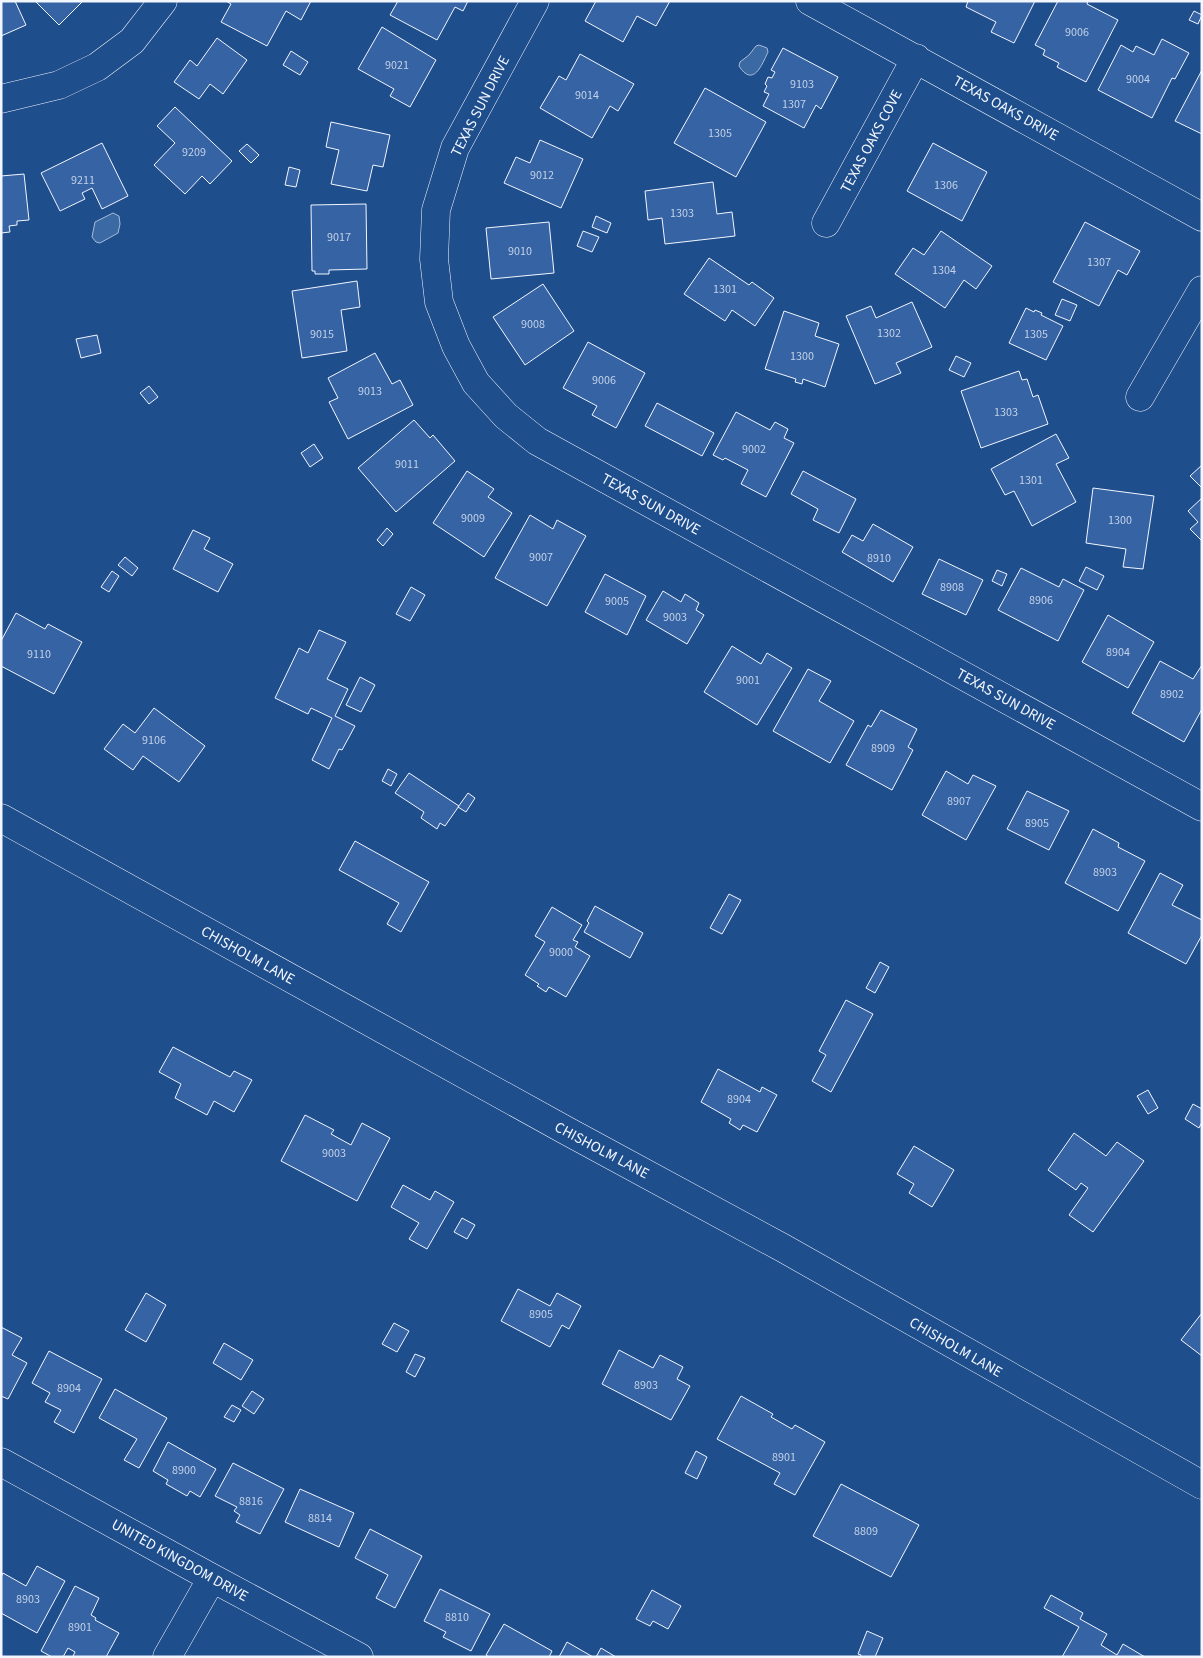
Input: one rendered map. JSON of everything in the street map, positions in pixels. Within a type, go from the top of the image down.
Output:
[{"type":"street","points":[[1,99],[59,85],[97,67],[132,42],[163,1]]},
{"type":"street","name":"TEXAS SUN DRIVE","points":[[535,1],[455,148],[436,210],[434,259],[438,302],[456,346],[476,383],[506,416],[537,441],[1202,806]]},
{"type":"street","name":"TEXAS OAKS DRIVE","points":[[810,1],[1202,217]]},
{"type":"street","name":"TEXAS OAKS COVE","points":[[826,223],[916,58]]},
{"type":"street","points":[[1140,397],[1202,290]]},
{"type":"street","name":"CHISHOLM LANE","points":[[1,818],[567,1131],[783,1248],[1202,1485]]},
{"type":"street","name":"UNITED KINGDOM DRIVE","points":[[1,1462],[359,1657]]},
{"type":"street","points":[[167,1657],[212,1578]]},
{"type":"water","points":[[759,45],[767,48],[768,52],[760,68],[753,75],[749,75],[739,66],[740,62]]},
{"type":"water","points":[[113,213],[119,216],[118,233],[100,243],[96,242],[92,237],[95,222]]},
{"type":"building","points":[[1,1],[15,1],[26,25],[1,36]]},
{"type":"building","points":[[35,1],[81,1],[82,2],[59,25]]},
{"type":"building","points":[[226,1],[311,1],[301,20],[286,11],[267,46],[221,22],[231,4]]},
{"type":"building","points":[[398,1],[468,1],[463,11],[455,7],[437,40],[390,15]]},
{"type":"building","points":[[596,1],[670,1],[656,26],[637,16],[623,42],[585,21]]},
{"type":"building","points":[[968,1],[1035,1],[1014,43],[991,32],[996,22],[966,7]]},
{"type":"building","points":[[1058,1],[1088,1],[1087,4],[1118,20],[1086,82],[1057,67],[1059,63],[1043,55],[1045,50],[1035,45]]},
{"type":"building","points":[[1194,11],[1202,15],[1198,24],[1189,20]]},
{"type":"building","points":[[382,27],[436,60],[410,107],[390,96],[394,89],[358,69]]},
{"type":"building","points":[[217,38],[247,60],[223,94],[210,84],[199,99],[174,82],[190,60],[197,66]]},
{"type":"building","points":[[1162,39],[1189,53],[1175,79],[1172,78],[1152,118],[1098,90],[1121,45],[1133,52],[1136,46],[1154,55]]},
{"type":"building","points":[[783,48],[838,77],[821,109],[816,105],[804,128],[763,106],[769,94],[764,92],[767,86],[765,84],[768,77],[772,78],[775,72],[771,70]]},
{"type":"building","points":[[291,51],[308,62],[300,75],[283,65]]},
{"type":"building","points":[[580,54],[634,84],[618,111],[610,106],[592,138],[540,108],[559,76],[566,80]]},
{"type":"building","points":[[1202,70],[1202,134],[1175,121]]},
{"type":"building","points":[[705,88],[766,122],[736,177],[674,143]]},
{"type":"building","points":[[175,107],[232,161],[210,184],[202,176],[185,194],[154,165],[175,143],[157,126]]},
{"type":"building","points":[[331,122],[390,135],[383,167],[373,165],[367,191],[331,184],[339,150],[326,147]]},
{"type":"building","points":[[540,140],[583,159],[561,208],[504,183],[516,157],[530,163]]},
{"type":"building","points":[[102,143],[128,196],[102,209],[92,188],[82,193],[85,199],[60,211],[41,173]]},
{"type":"building","points":[[933,143],[987,172],[962,221],[907,191]]},
{"type":"building","points":[[247,144],[259,155],[251,163],[239,151]]},
{"type":"building","points":[[289,167],[300,170],[296,187],[285,185]]},
{"type":"building","points":[[24,174],[29,220],[17,221],[17,225],[9,226],[10,232],[1,233],[1,176]]},
{"type":"building","points":[[713,182],[717,214],[732,212],[735,236],[665,244],[662,218],[648,220],[645,191]]},
{"type":"building","points":[[366,204],[367,269],[329,270],[329,274],[315,274],[315,271],[312,271],[311,205]]},
{"type":"building","points":[[596,216],[611,223],[607,233],[592,227]]},
{"type":"building","points":[[549,222],[554,273],[491,279],[486,228]]},
{"type":"building","points":[[1085,222],[1140,251],[1127,275],[1118,270],[1099,306],[1053,282]]},
{"type":"building","points":[[583,231],[599,237],[592,252],[577,246]]},
{"type":"building","points":[[941,231],[992,266],[976,289],[964,280],[945,308],[895,274],[913,248],[924,255]]},
{"type":"building","points":[[709,258],[749,285],[752,282],[774,298],[755,326],[732,310],[725,321],[684,294]]},
{"type":"building","points":[[357,281],[360,307],[341,310],[347,351],[302,358],[292,291]]},
{"type":"building","points":[[543,284],[574,331],[525,365],[493,317]]},
{"type":"building","points":[[1062,299],[1077,305],[1070,321],[1055,315]]},
{"type":"building","points":[[912,302],[932,347],[896,363],[901,373],[875,384],[846,316],[871,306],[876,318]]},
{"type":"building","points":[[1026,308],[1042,313],[1041,315],[1063,326],[1046,360],[1009,343]]},
{"type":"building","points":[[784,311],[819,323],[815,336],[839,344],[825,387],[803,379],[802,384],[795,382],[796,379],[765,369]]},
{"type":"building","points":[[97,335],[101,353],[81,358],[76,339]]},
{"type":"building","points":[[588,342],[645,373],[616,428],[592,415],[597,406],[563,388]]},
{"type":"building","points":[[375,353],[392,384],[400,380],[413,405],[348,439],[329,402],[338,398],[328,378]]},
{"type":"building","points":[[956,356],[971,363],[964,377],[949,370]]},
{"type":"building","points":[[1019,371],[1022,380],[1027,379],[1033,397],[1038,395],[1048,424],[981,448],[961,391]]},
{"type":"building","points":[[149,386],[158,397],[149,404],[140,393]]},
{"type":"building","points":[[657,403],[714,433],[702,456],[645,426]]},
{"type":"building","points":[[736,412],[770,430],[775,422],[788,429],[784,438],[794,443],[766,497],[741,484],[748,470],[725,458],[723,460],[713,455]]},
{"type":"building","points":[[414,420],[430,438],[433,435],[455,461],[396,512],[358,468]]},
{"type":"building","points":[[1056,434],[1069,458],[1056,464],[1076,502],[1032,526],[1014,491],[1005,495],[991,469]]},
{"type":"building","points":[[314,444],[323,458],[310,467],[301,453]]},
{"type":"building","points":[[1202,465],[1202,488],[1190,476]]},
{"type":"building","points":[[467,471],[494,489],[488,497],[512,513],[484,557],[433,523]]},
{"type":"building","points":[[803,471],[856,499],[839,533],[813,520],[818,509],[791,494]]},
{"type":"building","points":[[1093,488],[1154,496],[1143,569],[1123,567],[1126,549],[1086,543]]},
{"type":"building","points":[[1202,498],[1202,541],[1190,529],[1198,522],[1188,511]]},
{"type":"building","points":[[530,515],[553,529],[557,520],[586,536],[547,606],[495,578]]},
{"type":"building","points":[[873,524],[913,547],[893,582],[842,552],[852,535],[863,541]]},
{"type":"building","points":[[387,528],[393,534],[383,546],[377,540]]},
{"type":"building","points":[[193,530],[210,538],[204,549],[233,564],[218,592],[173,569]]},
{"type":"building","points":[[125,557],[138,568],[132,576],[118,565]]},
{"type":"building","points":[[939,559],[983,580],[966,615],[922,594]]},
{"type":"building","points":[[1086,567],[1104,576],[1097,590],[1079,581]]},
{"type":"building","points":[[1021,568],[1059,587],[1063,579],[1084,590],[1058,641],[998,610]]},
{"type":"building","points":[[997,570],[1007,574],[1002,586],[992,581]]},
{"type":"building","points":[[112,571],[119,576],[109,592],[101,587]]},
{"type":"building","points":[[605,574],[646,596],[627,635],[585,612]]},
{"type":"building","points":[[411,587],[425,595],[410,621],[396,614]]},
{"type":"building","points":[[663,591],[681,602],[685,594],[699,603],[696,610],[704,615],[687,644],[646,620]]},
{"type":"building","points":[[16,613],[45,629],[48,624],[82,642],[54,694],[1,666],[1,641]]},
{"type":"building","points":[[1108,615],[1154,642],[1128,688],[1082,662]]},
{"type":"building","points":[[319,630],[346,642],[327,679],[348,689],[335,716],[355,726],[342,750],[339,749],[329,769],[312,760],[332,718],[311,708],[308,714],[275,698],[299,648],[308,653]]},
{"type":"building","points":[[732,646],[761,664],[767,653],[792,668],[757,725],[704,692]]},
{"type":"building","points":[[1160,661],[1193,679],[1202,665],[1202,709],[1184,742],[1132,713]]},
{"type":"building","points":[[808,669],[831,681],[819,701],[854,721],[830,763],[773,731]]},
{"type":"building","points":[[360,677],[375,685],[361,712],[346,705]]},
{"type":"building","points":[[154,708],[205,746],[179,782],[143,756],[133,770],[104,749],[123,724],[135,733]]},
{"type":"building","points":[[881,710],[917,729],[908,747],[913,750],[892,790],[846,765],[868,725],[871,727]]},
{"type":"building","points":[[388,769],[397,774],[391,786],[382,781]]},
{"type":"building","points":[[946,771],[968,784],[973,775],[996,786],[966,840],[922,815]]},
{"type":"building","points":[[409,773],[459,806],[445,826],[440,823],[437,829],[421,818],[424,812],[395,793]]},
{"type":"building","points":[[1027,791],[1069,811],[1049,850],[1007,829]]},
{"type":"building","points":[[468,793],[475,798],[466,812],[458,807]]},
{"type":"building","points":[[1093,829],[1119,843],[1118,847],[1145,861],[1118,911],[1065,883]]},
{"type":"building","points":[[355,841],[429,882],[401,932],[387,924],[399,903],[339,870]]},
{"type":"building","points":[[1160,873],[1183,885],[1172,905],[1202,920],[1202,935],[1186,964],[1128,933]]},
{"type":"building","points":[[729,894],[741,900],[722,934],[710,928]]},
{"type":"building","points":[[595,906],[643,933],[630,958],[584,932],[589,923],[587,921]]},
{"type":"building","points":[[552,907],[582,925],[573,940],[578,942],[575,947],[590,956],[566,997],[549,987],[546,992],[537,986],[539,984],[525,975],[545,942],[535,936]]},
{"type":"building","points":[[880,962],[889,967],[875,993],[866,988]]},
{"type":"building","points":[[846,1000],[873,1014],[831,1092],[812,1081],[826,1055],[819,1051]]},
{"type":"building","points":[[173,1047],[230,1077],[234,1071],[252,1080],[234,1112],[214,1101],[207,1115],[175,1098],[181,1084],[159,1072]]},
{"type":"building","points":[[718,1069],[760,1092],[762,1087],[777,1095],[757,1132],[743,1125],[740,1130],[729,1123],[731,1119],[701,1102]]},
{"type":"building","points":[[1148,1090],[1158,1108],[1148,1114],[1137,1096]]},
{"type":"building","points":[[1193,1104],[1202,1109],[1202,1122],[1199,1128],[1185,1119]]},
{"type":"building","points":[[305,1115],[334,1130],[331,1134],[351,1145],[362,1123],[390,1138],[357,1201],[281,1161]]},
{"type":"building","points":[[1074,1133],[1106,1156],[1117,1142],[1144,1161],[1093,1232],[1069,1215],[1088,1188],[1081,1183],[1076,1190],[1048,1170]]},
{"type":"building","points":[[914,1146],[954,1170],[932,1207],[909,1193],[914,1184],[897,1174]]},
{"type":"building","points":[[403,1185],[430,1200],[435,1191],[454,1202],[427,1249],[409,1239],[419,1223],[391,1207]]},
{"type":"building","points":[[462,1218],[475,1225],[467,1239],[454,1232]]},
{"type":"building","points":[[518,1289],[550,1306],[557,1293],[581,1306],[569,1329],[562,1325],[550,1347],[501,1321]]},
{"type":"building","points":[[146,1293],[166,1305],[146,1342],[125,1330]]},
{"type":"building","points":[[1202,1313],[1202,1356],[1181,1340]]},
{"type":"building","points":[[394,1323],[409,1331],[397,1352],[382,1344]]},
{"type":"building","points":[[1,1327],[22,1338],[12,1355],[27,1363],[8,1399],[1,1396]]},
{"type":"building","points":[[224,1343],[253,1360],[241,1380],[213,1363]]},
{"type":"building","points":[[619,1350],[653,1368],[660,1355],[683,1367],[677,1379],[690,1386],[671,1420],[602,1384]]},
{"type":"building","points":[[49,1351],[102,1379],[74,1433],[54,1422],[61,1410],[45,1402],[50,1393],[32,1383]]},
{"type":"building","points":[[415,1354],[425,1358],[415,1377],[406,1372]]},
{"type":"building","points":[[115,1389],[167,1418],[139,1468],[124,1460],[137,1439],[99,1418]]},
{"type":"building","points":[[252,1391],[264,1399],[254,1414],[242,1406]]},
{"type":"building","points":[[741,1396],[773,1414],[771,1417],[792,1429],[795,1425],[825,1442],[795,1495],[774,1484],[780,1473],[717,1439]]},
{"type":"building","points":[[232,1405],[241,1410],[234,1422],[224,1417]]},
{"type":"building","points":[[168,1442],[216,1469],[200,1497],[190,1491],[187,1496],[166,1484],[168,1480],[153,1471]]},
{"type":"building","points":[[696,1451],[707,1457],[697,1479],[685,1473]]},
{"type":"building","points":[[233,1463],[284,1489],[260,1534],[236,1522],[240,1515],[234,1511],[237,1507],[215,1496]]},
{"type":"building","points":[[841,1484],[919,1525],[891,1577],[813,1536]]},
{"type":"building","points":[[300,1489],[354,1513],[339,1547],[285,1522]]},
{"type":"building","points":[[370,1529],[422,1556],[395,1608],[376,1598],[388,1575],[355,1558]]},
{"type":"building","points":[[37,1566],[65,1581],[37,1633],[1,1613],[1,1577],[3,1573],[26,1586]]},
{"type":"building","points":[[75,1586],[99,1598],[91,1615],[96,1618],[95,1620],[119,1633],[106,1657],[75,1657],[73,1656],[75,1652],[68,1648],[63,1657],[52,1657],[41,1651]]},
{"type":"building","points":[[440,1589],[490,1614],[471,1651],[443,1637],[446,1632],[424,1621]]},
{"type":"building","points":[[652,1590],[681,1606],[668,1629],[653,1621],[650,1626],[636,1619]]},
{"type":"building","points":[[1051,1595],[1083,1613],[1080,1619],[1107,1634],[1101,1645],[1117,1655],[1123,1644],[1145,1657],[1062,1657],[1079,1627],[1044,1608]]},
{"type":"building","points":[[504,1624],[552,1651],[549,1657],[489,1657],[486,1655]]},
{"type":"building","points":[[867,1631],[883,1638],[875,1657],[861,1657],[858,1654]]},
{"type":"building","points":[[567,1642],[593,1657],[559,1657]]},
{"type":"building","points":[[601,1648],[616,1657],[596,1657]]}]
